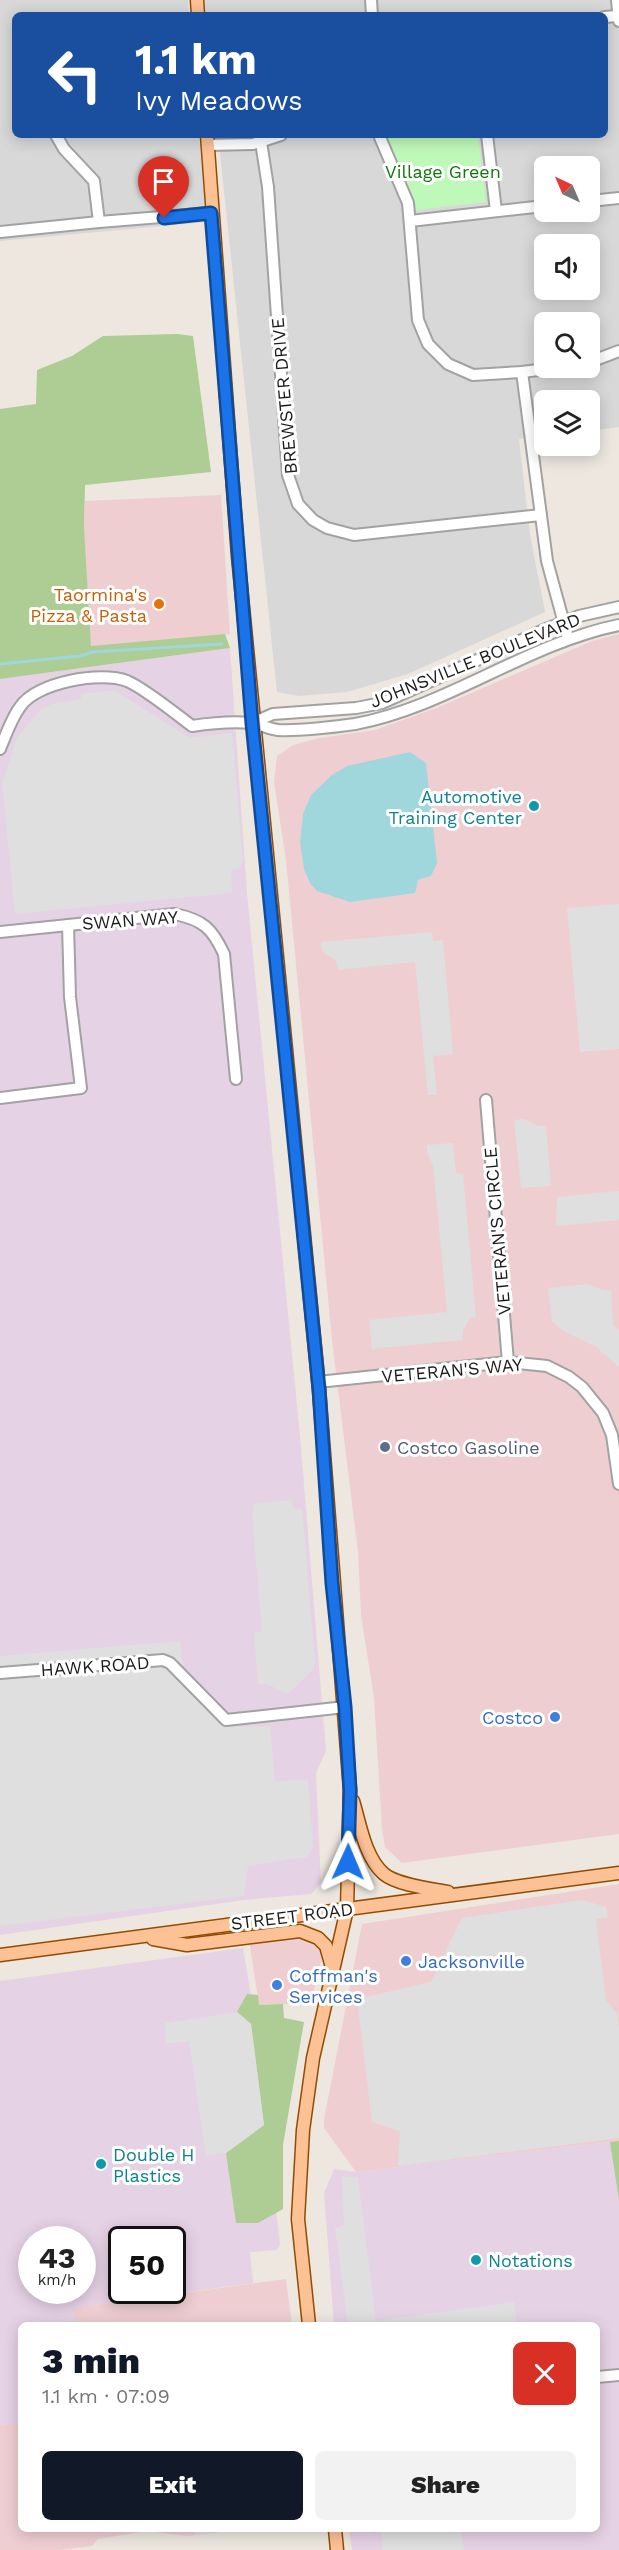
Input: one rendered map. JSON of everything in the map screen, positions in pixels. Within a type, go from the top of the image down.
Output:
[{"type":"main road","points":[[207,140],[252,723],[318,1382],[350,1790],[347,1909],[314,2058],[303,2130],[298,2219],[309,2322]]},
{"type":"main road","points":[[350,1790],[370,1856],[385,1875],[408,1884],[458,1894]]},
{"type":"main road","name":"STREET ROAD","points":[[0,1955],[619,1873]]},
{"type":"main road","points":[[143,1937],[187,1945],[300,1932],[318,1938],[326,1946],[334,1974]]},
{"type":"main road","points":[[335,2532],[337,2550]]},
{"type":"street","points":[[617,0],[619,21]]},
{"type":"street","points":[[58,138],[64,150],[94,181],[99,222]]},
{"type":"street","points":[[207,140],[261,142],[272,138]]},
{"type":"street","points":[[380,138],[408,203],[418,320],[428,344],[447,364],[464,373],[482,376],[534,370]]},
{"type":"street","points":[[487,138],[496,211]]},
{"type":"street","name":"BREWSTER DRIVE","points":[[261,142],[268,187],[288,476],[298,504],[320,524],[354,535],[541,515]]},
{"type":"street","points":[[600,200],[619,198]]},
{"type":"street","points":[[410,221],[534,207]]},
{"type":"street","points":[[0,232],[211,213]]},
{"type":"street","points":[[600,358],[619,351]]},
{"type":"street","points":[[522,372],[547,561],[568,638]]},
{"type":"street","name":"JOHNSVILLE BOULEVARD","points":[[252,723],[273,714],[356,708],[382,703],[563,622],[597,611],[619,608]]},
{"type":"street","name":"JOHNSVILLE BOULEVARD","points":[[252,723],[277,730],[335,726],[366,721],[425,703],[568,638],[619,625]]},
{"type":"street","points":[[0,749],[20,705],[34,694],[64,682],[93,677],[127,681],[192,726],[220,722],[252,723]]},
{"type":"street","name":"SWAN WAY","points":[[0,932],[175,914],[196,919],[216,935],[224,954],[236,1079]]},
{"type":"street","points":[[0,1098],[81,1088],[70,997],[68,925]]},
{"type":"street","name":"VETERAN'S CIRCLE","points":[[486,1100],[508,1362]]},
{"type":"street","name":"VETERAN'S WAY","points":[[318,1382],[508,1362],[530,1363],[555,1370],[575,1381],[590,1394],[603,1413],[612,1435],[619,1484]]},
{"type":"street","name":"HAWK ROAD","points":[[0,1673],[163,1660],[170,1663],[226,1720],[345,1707]]},
{"type":"street","points":[[600,2377],[619,2375]]},
{"type":"shaded area","points":[[0,0],[188,0],[189,12],[12,12],[12,138],[199,138],[206,222],[0,241]]},
{"type":"shaded area","points":[[205,0],[619,0],[619,427],[600,430],[600,390],[534,390],[534,437],[519,439],[530,534],[545,612],[408,674],[347,692],[299,696],[277,692],[218,138],[608,138],[608,12],[206,12]]},
{"type":"shaded area","points":[[221,495],[230,634],[91,647],[84,525],[85,501]]},
{"type":"shaded area","points":[[619,634],[619,1834],[402,1863],[385,1847],[382,1829],[374,1698],[361,1615],[358,1552],[332,1340],[286,860],[274,782],[277,756],[293,745],[319,738],[375,730],[434,709],[592,641]]},
{"type":"shaded area","points":[[230,648],[247,893],[300,1436],[326,1751],[316,1773],[321,1883],[311,1894],[244,1900],[0,1935],[0,679]]},
{"type":"shaded area","points":[[114,690],[190,738],[232,733],[243,861],[239,869],[231,870],[232,893],[15,914],[2,783],[17,738],[41,709],[52,704],[81,699],[81,694]]},
{"type":"shaded area","points":[[619,904],[619,1049],[580,1052],[567,908]]},
{"type":"shaded area","points":[[432,932],[433,941],[443,940],[453,1054],[433,1056],[437,1095],[428,1095],[415,962],[338,970],[336,961],[322,951],[321,942]]},
{"type":"shaded area","points":[[524,1119],[538,1126],[546,1126],[551,1186],[521,1188],[514,1120]]},
{"type":"shaded area","points":[[453,1143],[456,1173],[463,1174],[476,1317],[470,1318],[463,1331],[463,1340],[372,1349],[369,1320],[447,1312],[433,1165],[427,1153],[427,1145]]},
{"type":"shaded area","points":[[619,1191],[619,1220],[556,1226],[557,1197]]},
{"type":"shaded area","points":[[588,1284],[603,1290],[611,1290],[613,1325],[619,1330],[619,1367],[596,1347],[562,1330],[552,1321],[548,1288]]},
{"type":"shaded area","points":[[292,1500],[293,1508],[302,1509],[315,1662],[313,1670],[288,1694],[267,1684],[258,1684],[254,1633],[262,1632],[252,1513],[254,1504]]},
{"type":"shaded area","points":[[180,1641],[185,1687],[229,1727],[270,1726],[275,1781],[308,1779],[313,1847],[307,1857],[248,1866],[244,1896],[0,1926],[0,1656]]},
{"type":"shaded area","points":[[619,1884],[619,2141],[356,2172],[324,2128],[324,2119],[362,1924]]},
{"type":"shaded area","points":[[582,1900],[606,1907],[608,1918],[596,1919],[606,2000],[617,2014],[619,2029],[619,2138],[398,2166],[400,2131],[372,2122],[357,1999],[431,1982],[462,1918]]},
{"type":"shaded area","points":[[295,1935],[304,1937],[320,1948],[322,1957],[311,2003],[259,2005],[249,1940]]},
{"type":"shaded area","points":[[243,1948],[255,2020],[280,2245],[277,2250],[250,2252],[253,2283],[186,2292],[186,2226],[108,2226],[108,2303],[74,2308],[76,2322],[18,2322],[18,2422],[0,2425],[0,1981]]},
{"type":"shaded area","points":[[237,2012],[251,2024],[264,2125],[226,2153],[206,2156],[189,2041],[166,2044],[165,2023]]},
{"type":"shaded area","points":[[619,2141],[619,2550],[352,2550],[349,2532],[600,2532],[600,2322],[334,2322],[324,2193],[334,2169],[356,2172]]},
{"type":"shaded area","points":[[342,2176],[358,2178],[376,2321],[514,2302],[517,2322],[348,2322],[335,2228],[344,2225]]},
{"type":"shaded area","points":[[286,2279],[292,2322],[75,2322],[73,2308],[108,2303],[186,2304],[186,2293]]},
{"type":"shaded area","points":[[18,2422],[18,2532],[141,2532],[98,2539],[92,2546],[59,2550],[0,2550],[0,2425]]},
{"type":"shaded area","points":[[155,2532],[219,2532],[187,2536]]},
{"type":"shaded area","points":[[194,2532],[220,2532],[195,2535]]},
{"type":"shaded area","points":[[380,2532],[461,2532],[464,2550],[383,2550]]},
{"type":"green space","name":"Village Green","points":[[386,138],[478,138],[486,202],[416,210],[403,172]]},
{"type":"green space","points":[[177,334],[193,336],[211,472],[85,485],[84,525],[91,646],[225,634],[230,648],[0,679],[0,409],[36,404],[37,370],[72,356],[103,336]]},
{"type":"green space","points":[[247,1994],[258,1995],[259,2005],[283,2004],[284,2018],[304,2022],[283,2145],[283,2209],[258,2223],[236,2223],[226,2153],[264,2125],[251,2024],[237,2012]]},
{"type":"green space","points":[[619,2141],[619,2200],[610,2142]]},
{"type":"water","points":[[410,752],[426,763],[437,863],[431,876],[418,880],[415,893],[350,902],[317,891],[310,883],[304,869],[300,842],[303,814],[311,795],[332,775],[347,766]]},
{"type":"waterway","points":[[0,664],[80,656],[93,652],[222,644]]},
{"type":"place","name":"Taormina's Pizza & Pasta","points":[[159,604]]},
{"type":"place","name":"Automotive Training Center","points":[[534,806]]},
{"type":"place","name":"Costco Gasoline","points":[[385,1447]]},
{"type":"place","name":"Costco","points":[[555,1717]]},
{"type":"place","name":"Jacksonville","points":[[406,1961]]},
{"type":"place","name":"Coffman's Services","points":[[277,1985]]},
{"type":"place","name":"Double H Plastics","points":[[101,2164]]},
{"type":"place","name":"Notations","points":[[476,2260]]},
{"type":"route","points":[[164,218],[211,213],[252,723],[319,1389],[332,1583],[345,1707],[350,1790],[348,1862]]}]
